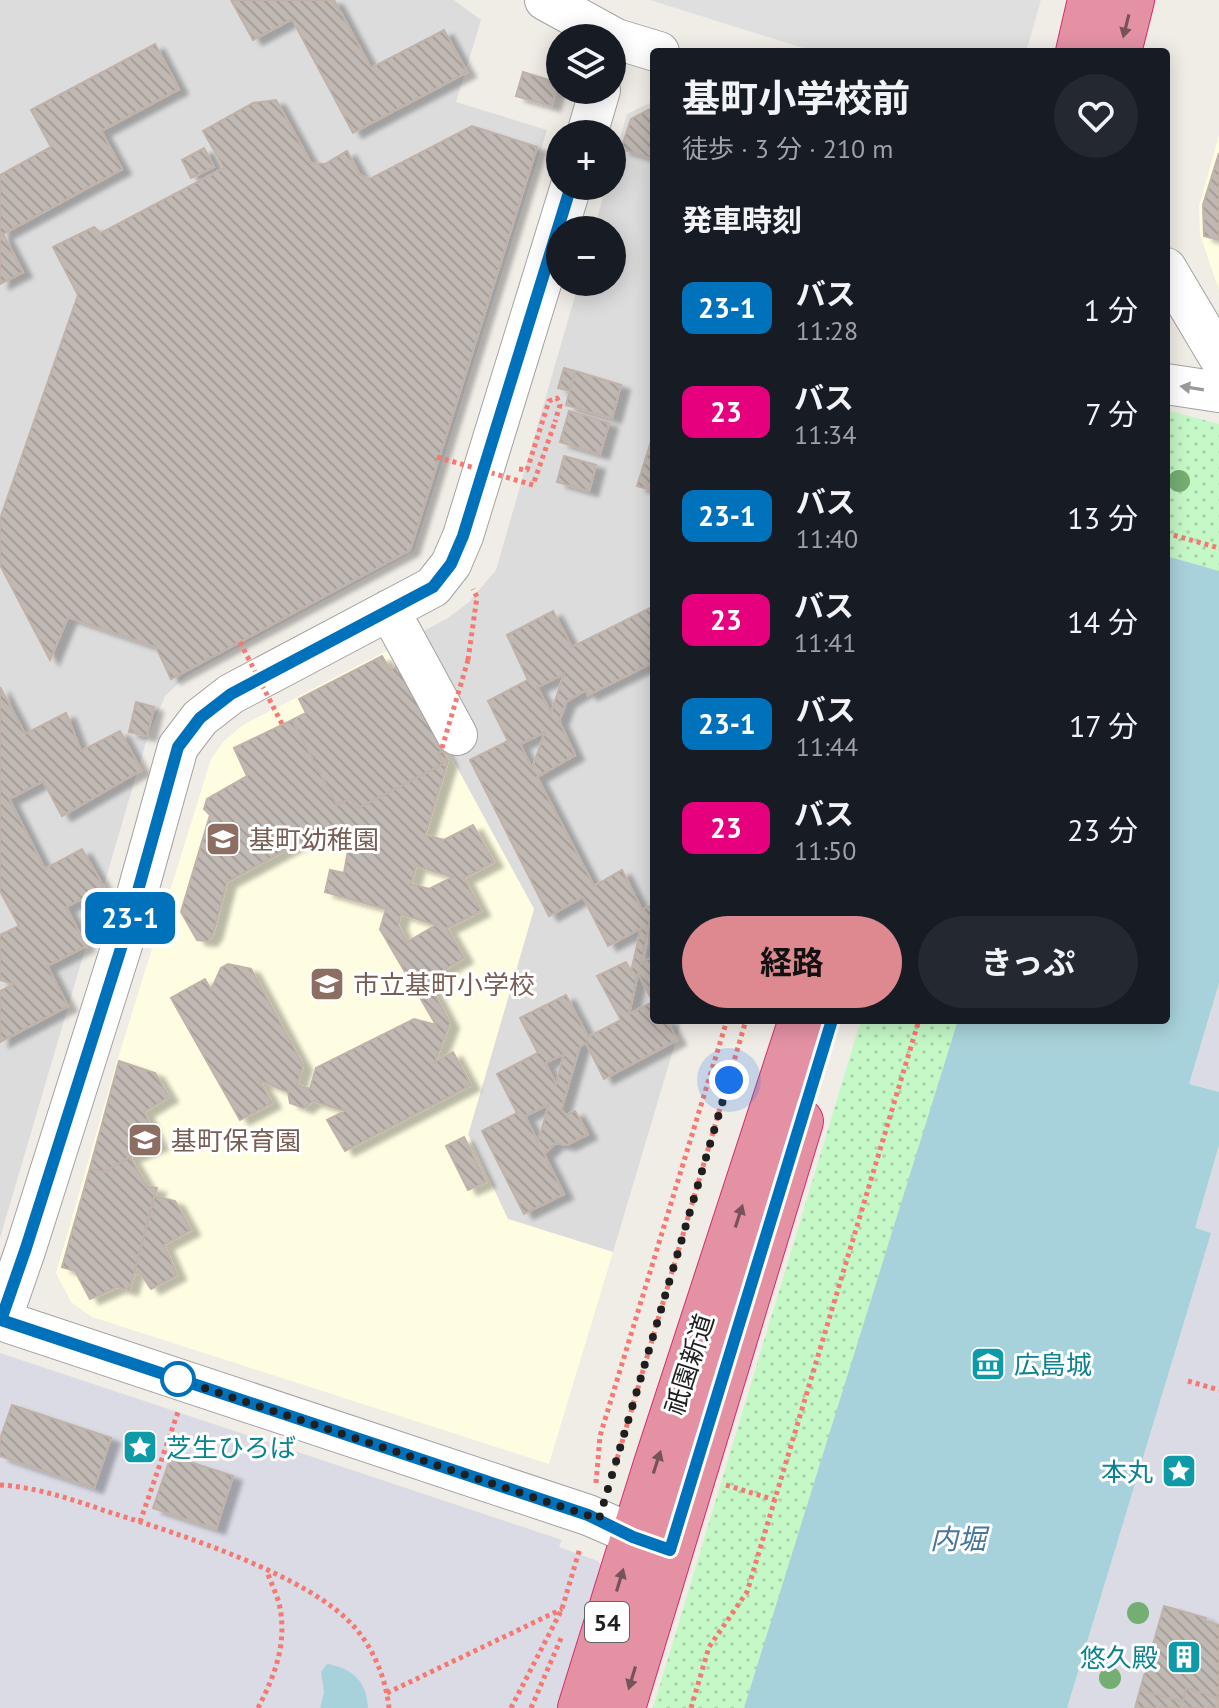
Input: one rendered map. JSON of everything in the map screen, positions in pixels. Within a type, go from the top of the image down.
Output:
[{"type":"highway","points":[[1079,48],[1090,0]]},
{"type":"highway","points":[[1120,48],[1132,0]]},
{"type":"highway","name":"祇園新道","points":[[580,1708],[616,1528],[800,1024]]},
{"type":"highway","name":"祇園新道","points":[[623,1708],[616,1528],[830,1024]]},
{"type":"street","points":[[545,0],[581,24]]},
{"type":"street","points":[[626,48],[650,51]]},
{"type":"street","points":[[567,200],[463,536],[451,564],[433,587],[231,694],[200,718],[178,747],[129,923],[26,1248],[0,1320],[616,1528]]},
{"type":"street","points":[[1170,275],[1219,357]]},
{"type":"street","points":[[1170,385],[1219,392]]},
{"type":"street","points":[[389,610],[449,741]]},
{"type":"path","points":[[437,457],[533,485],[560,405],[557,398],[549,401],[527,470],[517,468]]},
{"type":"path","points":[[1170,534],[1219,548]]},
{"type":"path","points":[[449,741],[468,660],[477,597],[473,589]]},
{"type":"path","points":[[240,642],[282,724]]},
{"type":"path","points":[[616,1528],[600,1436],[726,1024]]},
{"type":"path","points":[[511,1708],[562,1609],[616,1528],[745,1024]]},
{"type":"path","points":[[691,1708],[709,1647],[747,1592],[918,1024]]},
{"type":"path","points":[[1188,1381],[1219,1390]]},
{"type":"path","points":[[140,1522],[179,1407]]},
{"type":"path","points":[[715,1482],[775,1500]]},
{"type":"path","points":[[0,1485],[51,1494],[215,1548],[321,1599],[358,1631],[378,1664],[389,1708]]},
{"type":"path","points":[[258,1708],[277,1667],[282,1624],[280,1605],[266,1570]]},
{"type":"path","points":[[387,1693],[562,1609]]},
{"type":"path","points":[[531,1708],[567,1623]]},
{"type":"shaded area","points":[[0,0],[454,0],[481,20],[456,102],[546,130],[546,133],[414,551],[186,676],[165,696],[146,742],[0,1238]]},
{"type":"shaded area","points":[[650,0],[1041,0],[1027,48],[803,48]]},
{"type":"shaded area","points":[[650,103],[650,1024],[681,1024],[613,1252],[508,1219],[468,1134],[534,909],[392,648],[448,618],[469,602],[496,570],[575,296],[626,296],[626,216],[598,216],[602,200],[626,200],[627,114]]},
{"type":"shaded area","points":[[1219,136],[1219,290],[1200,235],[1199,206]]},
{"type":"shaded area","name":"市立基町小学校","points":[[392,648],[534,909],[468,1135],[508,1219],[613,1252],[549,1464],[92,1317],[71,1302],[56,1273],[118,1058],[211,759],[224,741],[243,725]]},
{"type":"shaded area","points":[[1219,983],[1219,1092],[1188,1084]]},
{"type":"shaded area","name":"本丸","points":[[1219,1145],[1219,1708],[1067,1708],[1210,1234],[1195,1228]]},
{"type":"shaded area","name":"芝生ひろば","points":[[0,1353],[562,1540],[559,1547],[598,1561],[602,1567],[562,1708],[0,1708]]},
{"type":"green space","name":"内堀","points":[[1170,411],[1219,424],[1219,1708],[653,1708],[860,1024],[1170,1024]]},
{"type":"water","name":"内堀","points":[[1170,557],[1219,571],[1219,983],[1189,1084],[1219,1092],[1219,1145],[1195,1228],[1211,1233],[1067,1708],[744,1708],[957,1024],[1170,1024]]},
{"type":"water","points":[[327,1664],[356,1677],[365,1690],[368,1708],[320,1708],[324,1692],[321,1672]]},
{"type":"building","points":[[231,0],[334,0],[371,68],[444,30],[467,72],[353,133],[292,19],[253,40]]},
{"type":"building","points":[[155,44],[179,89],[101,131],[122,169],[3,234],[23,272],[0,284],[0,175],[51,147],[31,110]]},
{"type":"building","points":[[523,72],[546,79],[546,104],[552,104],[551,106],[516,96]]},
{"type":"building","points":[[276,100],[311,163],[325,164],[347,151],[360,175],[370,179],[472,126],[537,147],[410,550],[171,679],[156,647],[68,617],[50,660],[0,565],[0,519],[78,295],[53,247],[94,227],[101,233],[224,168],[203,131],[253,103]]},
{"type":"building","points":[[650,109],[650,158],[626,151],[626,134],[631,119]]},
{"type":"building","points":[[204,148],[214,167],[191,178],[182,160]]},
{"type":"building","points":[[1219,153],[1219,240],[1204,236],[1203,205]]},
{"type":"building","points":[[564,368],[575,371],[570,391],[558,388]]},
{"type":"building","points":[[575,371],[621,385],[612,418],[566,405]]},
{"type":"building","points":[[569,411],[609,423],[600,454],[560,442]]},
{"type":"building","points":[[650,445],[650,490],[637,486]]},
{"type":"building","points":[[564,456],[596,465],[589,491],[557,482]]},
{"type":"building","points":[[650,608],[650,664],[588,695],[586,690],[566,702],[559,721],[575,755],[537,777],[594,886],[622,870],[642,910],[650,906],[641,963],[650,958],[650,996],[638,973],[629,1014],[650,1004],[650,1024],[669,1024],[677,1040],[604,1079],[586,1043],[580,1046],[561,1110],[566,1115],[575,1111],[588,1134],[567,1145],[555,1143],[544,1154],[564,1194],[524,1214],[482,1131],[517,1113],[497,1074],[538,1053],[520,1018],[566,995],[588,1037],[621,1020],[597,976],[626,962],[631,972],[641,928],[608,946],[583,897],[549,916],[470,760],[508,741],[488,701],[528,680],[507,635],[553,611],[572,647]],"holes":[[[564,674],[551,713],[537,687]],[[545,732],[532,769],[520,744]],[[564,1054],[556,1084],[545,1063]],[[549,1104],[538,1142],[525,1116]]]},
{"type":"building","points":[[382,656],[390,670],[398,666],[443,751],[438,753],[443,764],[357,809],[351,798],[337,805],[292,720],[306,713],[299,699]]},
{"type":"building","points":[[0,687],[25,734],[66,713],[81,751],[120,731],[141,770],[62,816],[43,781],[9,799],[45,869],[82,849],[104,887],[66,907],[86,946],[47,966],[68,1006],[0,1042],[0,991],[14,984],[0,980],[0,935],[19,926],[0,891]]},
{"type":"building","points":[[136,702],[154,707],[147,736],[129,732]]},
{"type":"building","points":[[292,720],[337,805],[351,798],[357,809],[443,764],[438,753],[443,751],[448,761],[425,835],[444,840],[473,825],[494,862],[464,878],[481,911],[447,928],[464,958],[427,980],[450,1023],[435,1062],[453,1052],[471,1085],[345,1151],[327,1120],[345,1111],[313,1101],[304,1108],[290,1103],[288,1092],[259,1080],[272,1103],[240,1120],[171,998],[205,979],[211,990],[221,968],[228,964],[251,969],[303,1065],[297,1085],[310,1089],[316,1068],[414,1019],[436,1025],[380,929],[386,909],[325,892],[330,870],[344,873],[349,844],[317,833],[227,882],[213,934],[208,941],[197,940],[181,912],[210,815],[204,809],[207,799],[247,776],[234,748]],"holes":[[[416,866],[453,877],[429,889],[411,884]],[[401,914],[436,925],[407,942],[398,925]]]},
{"type":"building","points":[[119,1061],[155,1073],[169,1097],[144,1112],[159,1145],[105,1172],[90,1168]]},
{"type":"building","points":[[464,1137],[486,1182],[468,1190],[446,1146]]},
{"type":"building","points":[[130,1157],[147,1186],[157,1188],[134,1273],[129,1290],[117,1287],[90,1299],[75,1271],[62,1267],[90,1168],[105,1172]]},
{"type":"building","points":[[154,1196],[175,1201],[191,1230],[164,1245],[177,1275],[151,1289],[141,1274],[134,1273]]},
{"type":"building","points":[[12,1405],[111,1438],[94,1488],[0,1456],[0,1439]]},
{"type":"building","points":[[171,1456],[233,1476],[216,1529],[153,1508]]},
{"type":"building","name":"悠久殿","points":[[1164,1606],[1219,1625],[1219,1698],[1186,1688],[1183,1702],[1140,1690]]},
{"type":"building","points":[[1186,1688],[1219,1698],[1219,1708],[1135,1708],[1140,1690],[1183,1702]]},
{"type":"bus line","name":"23-1","points":[[567,200],[463,536],[451,564],[433,587],[231,694],[200,718],[178,747],[129,923],[1,1320],[588,1515],[633,1537],[670,1550],[831,1024]]},
{"type":"place","name":"基町幼稚園","points":[[223,839]]},
{"type":"place","name":"市立基町小学校","points":[[327,984]]},
{"type":"place","name":"基町保育園","points":[[145,1140]]},
{"type":"place","name":"広島城","points":[[988,1364]]},
{"type":"place","name":"芝生ひろば","points":[[140,1447]]},
{"type":"place","name":"本丸","points":[[1179,1471]]},
{"type":"place","name":"悠久殿","points":[[1184,1657]]},
{"type":"route","points":[[178,1379],[171,1377],[599,1519],[729,1080]]}]
